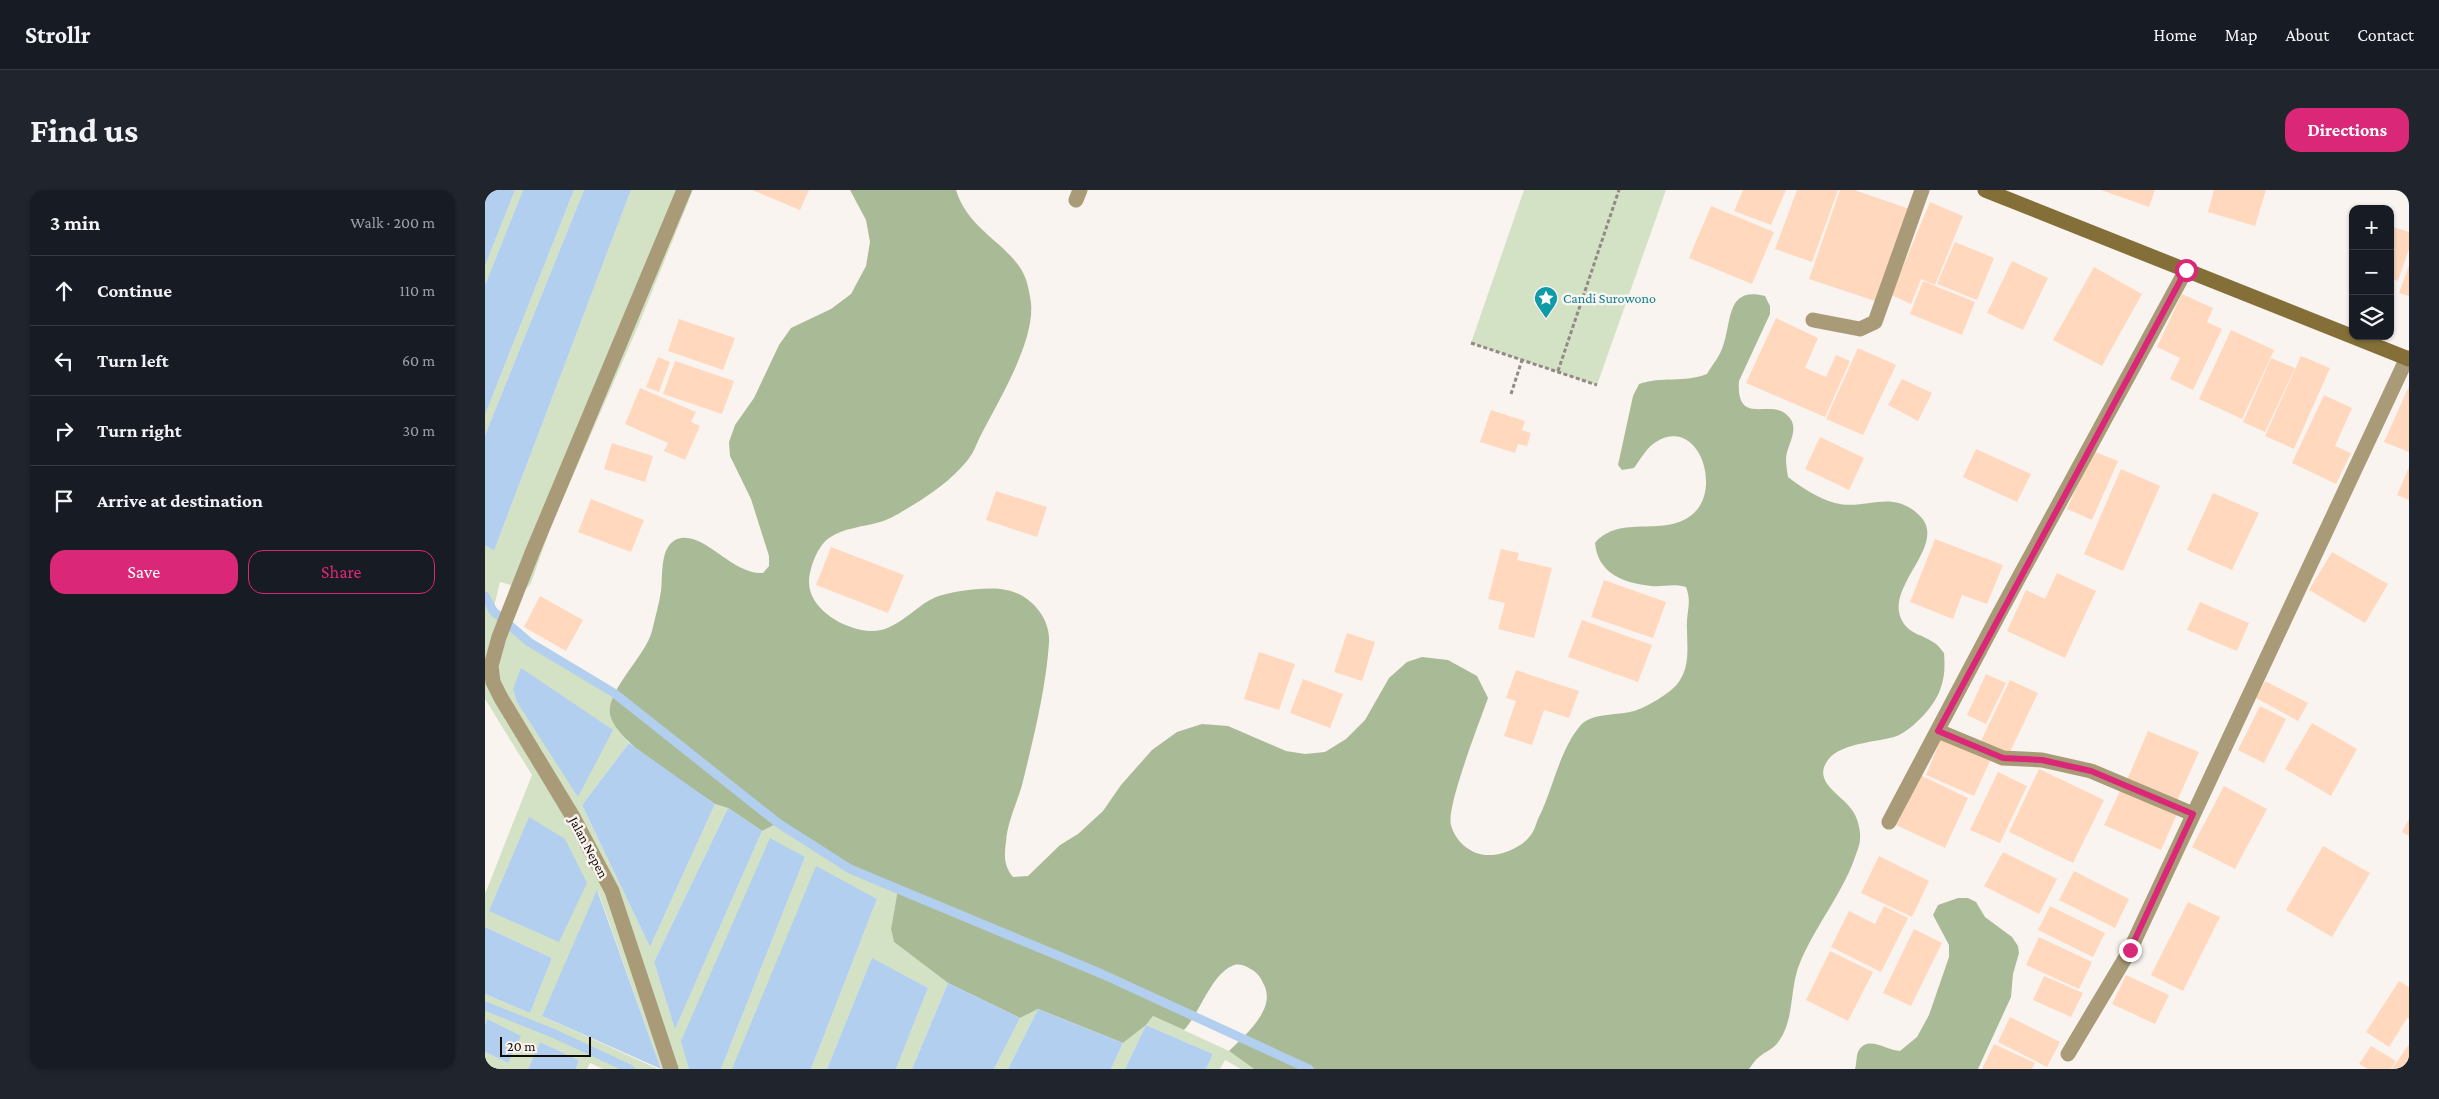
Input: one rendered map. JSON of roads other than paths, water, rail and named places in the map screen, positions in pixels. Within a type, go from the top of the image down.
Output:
[{"type":"street","name":"Jalan Nepen","points":[[671,1069],[612,892],[573,817],[493,682],[491,666],[507,616],[684,190]]},
{"type":"street","points":[[1813,320],[1860,329],[1875,322],[1922,190]]},
{"type":"street","points":[[1985,190],[2408,359],[2130,950],[2069,1054]]},
{"type":"street","points":[[1889,822],[2186,270]]},
{"type":"street","points":[[1938,731],[2003,758],[2042,760],[2091,771],[2193,814]]},
{"type":"water","points":[[485,190],[515,190],[485,266]]},
{"type":"water","points":[[523,190],[574,190],[485,415],[485,285]]},
{"type":"water","points":[[584,190],[631,190],[494,551],[485,545],[485,435]]},
{"type":"water","points":[[521,668],[613,730],[578,797],[517,702],[513,689]]},
{"type":"water","points":[[629,743],[715,804],[650,947],[582,805]]},
{"type":"water","points":[[728,808],[762,831],[675,1029],[654,962]]},
{"type":"water","points":[[529,817],[565,839],[587,883],[559,942],[489,911]]},
{"type":"water","points":[[770,838],[805,857],[721,1069],[689,1069],[681,1041]]},
{"type":"water","points":[[816,866],[877,899],[811,1069],[732,1069]]},
{"type":"water","points":[[597,890],[661,1069],[542,1016]]},
{"type":"water","points":[[485,927],[552,958],[530,1013],[485,994]]},
{"type":"water","points":[[872,958],[928,988],[896,1069],[827,1069]]},
{"type":"water","points":[[948,983],[1020,1018],[994,1069],[912,1069]]},
{"type":"water","points":[[1038,1009],[1123,1043],[1111,1069],[1008,1069]]},
{"type":"water","points":[[487,1019],[521,1036],[508,1063],[485,1052],[485,1025]]},
{"type":"water","points":[[1146,1025],[1213,1054],[1206,1069],[1125,1069]]},
{"type":"water","points":[[540,1042],[579,1060],[576,1069],[528,1069]]},
{"type":"waterway","points":[[485,596],[493,611],[529,642],[614,693],[778,823],[850,869],[1102,974],[1309,1069]]},
{"type":"waterway","points":[[485,1006],[555,1034],[630,1069]]},
{"type":"place","name":"Candi Surowono","points":[[1546,319]]}]
